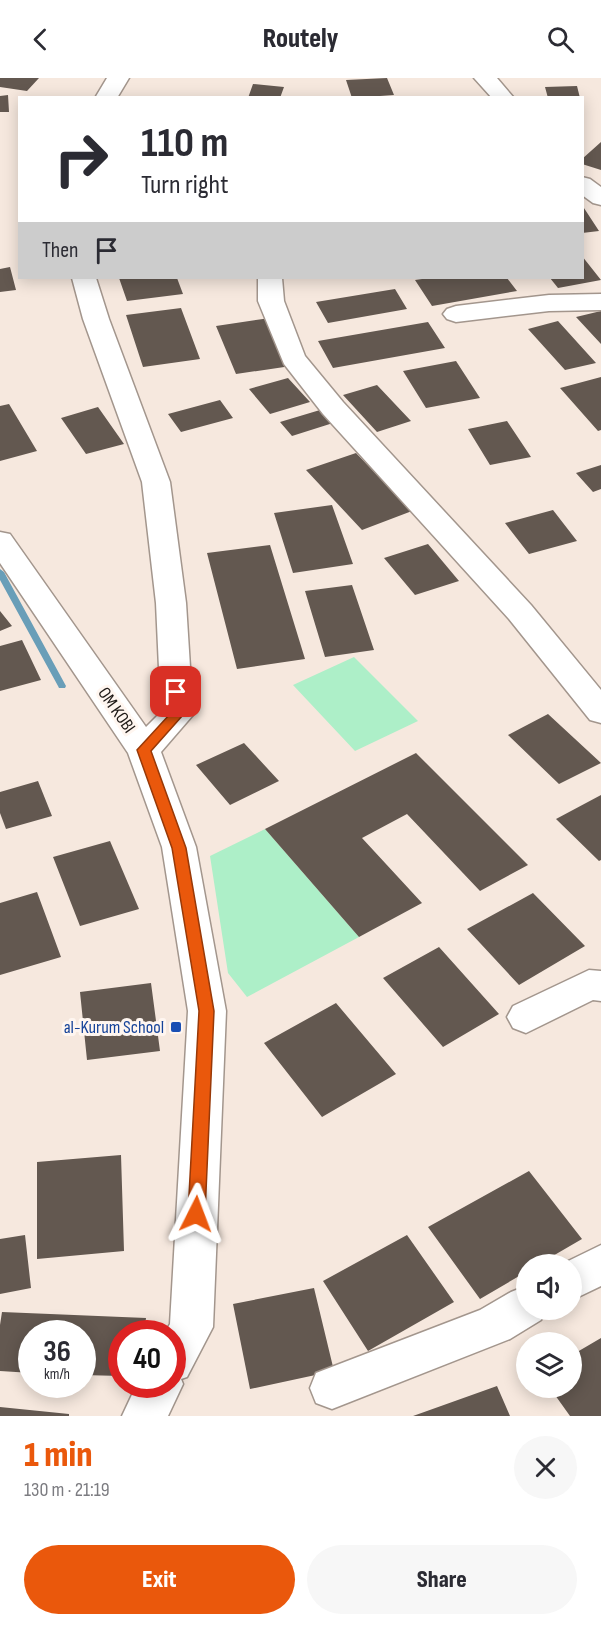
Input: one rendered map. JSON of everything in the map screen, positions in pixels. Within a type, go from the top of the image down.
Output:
[{"type":"street","points":[[107,96],[118,78]]},
{"type":"street","points":[[485,78],[502,96]]},
{"type":"street","points":[[584,185],[601,198]]},
{"type":"street","points":[[84,279],[96,319],[156,482],[171,603],[177,715],[144,750]]},
{"type":"street","points":[[270,279],[271,301],[293,358],[333,408],[520,612],[601,712]]},
{"type":"street","points":[[456,314],[549,303],[601,302]]},
{"type":"street","name":"OM KOBI","points":[[0,541],[144,750],[179,848],[207,1011],[191,1327],[186,1336]]},
{"type":"street","points":[[526,1017],[589,985],[601,986]]},
{"type":"street","points":[[582,1275],[601,1264]]},
{"type":"street","points":[[332,1388],[495,1325],[516,1312]]},
{"type":"street","points":[[144,1416],[153,1398]]},
{"type":"green space","points":[[354,657],[418,721],[355,751],[293,685]]},
{"type":"green space","points":[[265,829],[359,937],[247,997],[228,973],[210,856]]},
{"type":"building","points":[[0,78],[39,78],[27,91],[0,87]]},
{"type":"building","points":[[387,78],[394,95],[351,96],[346,80]]},
{"type":"building","points":[[253,84],[284,87],[281,96],[249,96]]},
{"type":"building","points":[[577,86],[580,96],[547,96],[545,87]]},
{"type":"building","points":[[8,95],[9,112],[0,112],[0,96]]},
{"type":"building","points":[[601,142],[601,170],[584,165],[584,157]]},
{"type":"building","points":[[584,208],[599,231],[584,233]]},
{"type":"building","points":[[584,259],[601,280],[558,288],[551,279],[584,279]]},
{"type":"building","points":[[10,267],[16,290],[0,292],[0,269]]},
{"type":"building","points":[[119,279],[177,279],[183,294],[127,301]]},
{"type":"building","points":[[508,279],[517,291],[432,306],[415,280]]},
{"type":"building","points":[[395,289],[407,309],[328,323],[316,302]]},
{"type":"building","points":[[181,308],[200,359],[143,367],[126,315]]},
{"type":"building","points":[[601,311],[601,344],[576,317]]},
{"type":"building","points":[[270,318],[291,366],[236,374],[216,326]]},
{"type":"building","points":[[558,321],[596,363],[565,370],[528,329]]},
{"type":"building","points":[[428,322],[445,348],[333,368],[318,341]]},
{"type":"building","points":[[456,361],[480,398],[426,408],[403,371]]},
{"type":"building","points":[[601,377],[601,430],[598,431],[560,388]]},
{"type":"building","points":[[288,378],[310,402],[270,414],[249,389]]},
{"type":"building","points":[[377,385],[411,421],[377,432],[343,395]]},
{"type":"building","points":[[220,400],[233,418],[181,432],[168,414]]},
{"type":"building","points":[[9,404],[37,451],[0,461],[0,406]]},
{"type":"building","points":[[98,407],[124,444],[86,454],[61,418]]},
{"type":"building","points":[[320,410],[333,423],[292,436],[280,422]]},
{"type":"building","points":[[507,421],[531,457],[490,465],[468,429]]},
{"type":"building","points":[[356,453],[412,511],[362,530],[306,470]]},
{"type":"building","points":[[601,465],[601,489],[593,492],[576,473]]},
{"type":"building","points":[[332,505],[353,564],[293,573],[274,513]]},
{"type":"building","points":[[553,510],[577,541],[529,554],[505,523]]},
{"type":"building","points":[[428,544],[459,581],[415,595],[384,558]]},
{"type":"building","points":[[270,545],[305,659],[237,669],[207,553]]},
{"type":"building","points":[[352,585],[374,650],[325,657],[305,591]]},
{"type":"building","points":[[0,611],[12,626],[0,631]]},
{"type":"building","points":[[22,640],[41,680],[0,691],[0,646]]},
{"type":"building","points":[[548,714],[601,763],[559,784],[508,735]]},
{"type":"building","points":[[244,743],[279,781],[230,805],[196,765]]},
{"type":"building","points":[[416,753],[528,865],[480,891],[407,814],[362,838],[422,903],[359,937],[265,829]]},
{"type":"building","points":[[38,781],[52,816],[6,829],[0,813],[0,792]]},
{"type":"building","points":[[601,795],[601,860],[599,861],[556,819]]},
{"type":"building","points":[[110,841],[139,909],[80,926],[53,857]]},
{"type":"building","points":[[37,892],[61,957],[0,975],[0,903]]},
{"type":"building","points":[[533,893],[585,946],[519,985],[467,929]]},
{"type":"building","points":[[439,947],[499,1014],[443,1047],[383,978]]},
{"type":"building","points":[[151,983],[160,1051],[87,1060],[80,992]]},
{"type":"building","points":[[336,1003],[396,1074],[322,1117],[264,1043]]},
{"type":"building","points":[[121,1155],[124,1251],[37,1259],[37,1162]]},
{"type":"building","points":[[529,1171],[582,1239],[556,1254],[516,1254],[516,1278],[480,1299],[428,1227]]},
{"type":"building","points":[[25,1235],[31,1288],[0,1294],[0,1239]]},
{"type":"building","points":[[407,1235],[454,1302],[368,1351],[323,1281]]},
{"type":"building","points":[[314,1288],[334,1371],[250,1389],[233,1304]]},
{"type":"building","points":[[2,1312],[146,1318],[146,1320],[108,1320],[108,1376],[96,1375],[96,1320],[18,1320],[18,1372],[0,1371]]},
{"type":"building","points":[[601,1338],[601,1416],[570,1416],[557,1398],[582,1398],[582,1349]]},
{"type":"building","points":[[497,1386],[510,1416],[413,1416]]},
{"type":"building","points":[[0,1407],[69,1414],[69,1416],[0,1416]]},
{"type":"waterway","points":[[0,572],[62,686]]},
{"type":"place","name":"al-Kurum School","points":[[176,1027]]},
{"type":"route","points":[[176,692],[177,715],[144,750],[179,848],[207,1011],[196,1214]]}]
